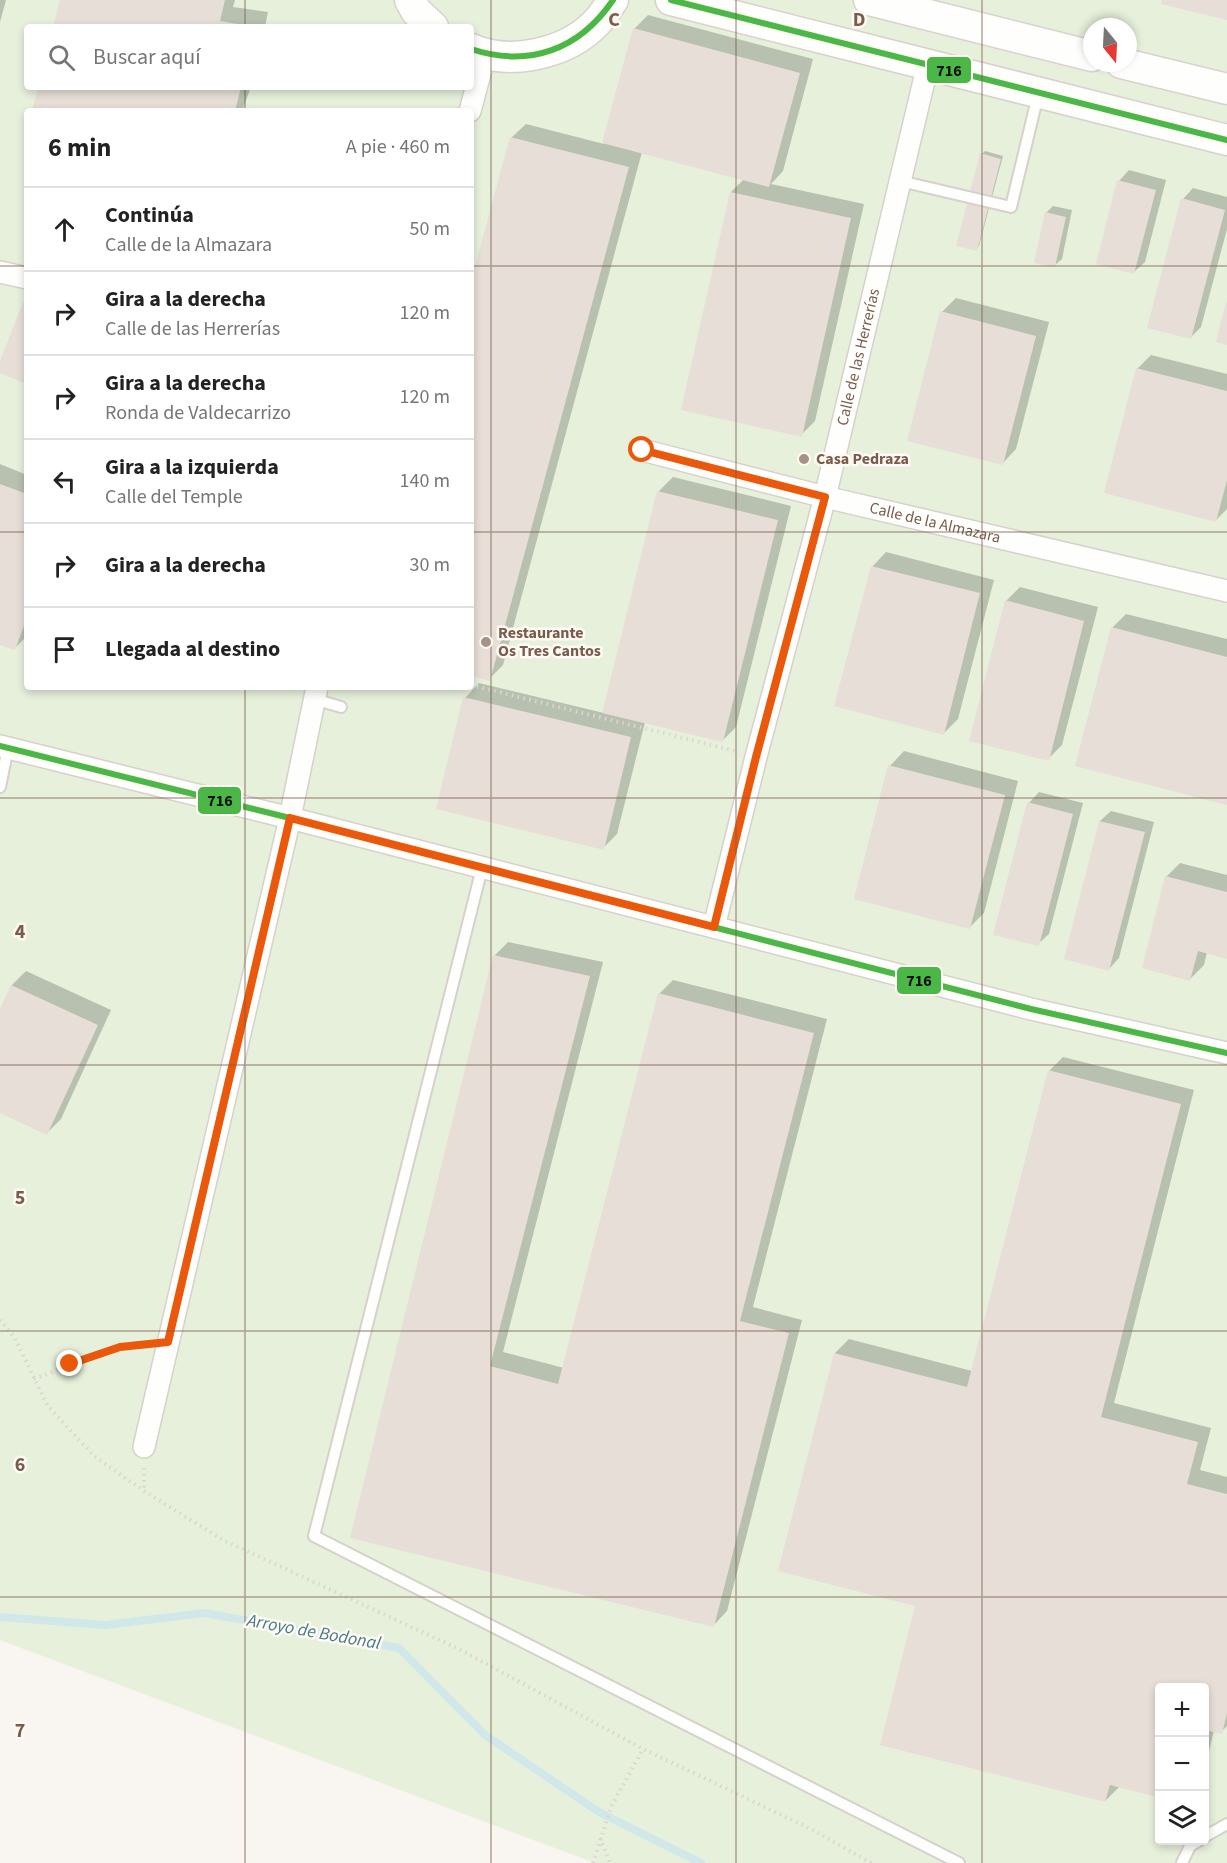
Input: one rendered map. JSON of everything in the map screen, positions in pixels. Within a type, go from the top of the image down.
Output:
[{"type":"street","points":[[410,0],[416,11],[430,24]]},
{"type":"street","points":[[474,82],[478,52],[525,57],[563,46],[596,23],[613,0]]},
{"type":"street","points":[[671,0],[1227,140]]},
{"type":"street","points":[[868,0],[1083,54]]},
{"type":"street","name":"Calle de las Herrerías","points":[[714,927],[756,757],[825,497],[928,64]]},
{"type":"street","points":[[1137,67],[1227,89]]},
{"type":"street","points":[[470,108],[473,90]]},
{"type":"street","points":[[0,272],[24,277]]},
{"type":"street","name":"Calle de la Almazara","points":[[642,450],[825,497],[1227,591]]},
{"type":"street","points":[[144,1447],[290,818],[316,693]]},
{"type":"street","points":[[4,747],[290,818],[1030,1009],[1227,1053]]},
{"type":"lane","points":[[900,182],[1011,207],[1038,92]]},
{"type":"lane","points":[[316,693],[341,707]]},
{"type":"lane","points":[[0,787],[4,747]]},
{"type":"lane","points":[[482,868],[314,1536],[959,1863]]},
{"type":"lane","points":[[1209,1835],[1227,1824]]},
{"type":"lane","points":[[1182,1863],[1192,1845]]},
{"type":"path","points":[[474,686],[756,757]]},
{"type":"path","points":[[0,1320],[15,1338],[47,1405],[94,1456],[144,1491],[223,1540],[459,1649],[644,1749],[813,1830],[871,1863]]},
{"type":"path","points":[[34,1379],[120,1347],[168,1342]]},
{"type":"path","points":[[593,1863],[612,1805],[644,1749]]},
{"type":"path","points":[[600,1837],[610,1863]]},
{"type":"green space","points":[[0,0],[1227,0],[1227,1863],[595,1863],[0,1640]]},
{"type":"building","points":[[60,0],[225,0],[220,21],[238,24],[54,24]]},
{"type":"building","points":[[1162,0],[1227,0],[1227,20],[1161,4]]},
{"type":"building","points":[[633,28],[800,73],[769,187],[602,143]]},
{"type":"building","points":[[37,90],[240,90],[236,108],[33,108]]},
{"type":"building","points":[[510,137],[629,167],[490,681],[474,677],[474,270]]},
{"type":"building","points":[[980,153],[1001,159],[977,251],[956,246]]},
{"type":"building","points":[[1117,180],[1156,190],[1134,274],[1096,264]]},
{"type":"building","points":[[730,192],[851,218],[802,437],[681,410]]},
{"type":"building","points":[[1181,198],[1225,210],[1191,339],[1147,328]]},
{"type":"building","points":[[1045,212],[1066,217],[1055,267],[1034,263]]},
{"type":"building","points":[[24,302],[24,383],[0,373],[0,361]]},
{"type":"building","points":[[1227,302],[1227,345],[1216,342]]},
{"type":"building","points":[[940,311],[1036,336],[1003,465],[907,441]]},
{"type":"building","points":[[1136,368],[1227,391],[1227,480],[1216,522],[1104,493]]},
{"type":"building","points":[[0,484],[24,493],[24,626],[15,650],[0,645]]},
{"type":"building","points":[[657,491],[778,520],[723,742],[602,713]]},
{"type":"building","points":[[871,566],[980,593],[944,735],[834,706]]},
{"type":"building","points":[[1005,600],[1084,621],[1049,761],[969,741]]},
{"type":"building","points":[[1111,627],[1227,657],[1227,805],[1075,766]]},
{"type":"building","points":[[463,697],[631,737],[604,850],[436,809]]},
{"type":"building","points":[[888,765],[1005,795],[970,929],[854,899]]},
{"type":"building","points":[[1027,802],[1073,814],[1039,946],[993,935]]},
{"type":"building","points":[[1099,821],[1145,832],[1109,971],[1064,959]]},
{"type":"building","points":[[1165,876],[1227,892],[1227,959],[1198,951],[1190,981],[1142,968]]},
{"type":"building","points":[[493,955],[590,976],[490,1366],[558,1384],[658,993],[814,1033],[740,1321],[789,1333],[714,1627],[350,1538]]},
{"type":"building","points":[[11,985],[98,1025],[47,1135],[0,1113],[0,1009]]},
{"type":"building","points":[[1048,1070],[1181,1104],[1101,1417],[1198,1442],[1187,1484],[1227,1494],[1227,1713],[1222,1734],[1209,1731],[1209,1683],[1155,1683],[1155,1795],[1153,1796],[1110,1785],[1105,1802],[880,1745],[915,1606],[778,1571],[834,1353],[967,1387]]},
{"type":"waterway","name":"Arroyo de Bodonal","points":[[0,1617],[105,1625],[205,1613],[399,1648],[485,1735],[599,1812],[701,1863]]},
{"type":"transit line","name":"716","points":[[474,50],[513,56],[532,55],[551,50],[585,31],[613,0]]},
{"type":"transit line","name":"716","points":[[671,0],[1227,140]]},
{"type":"transit line","name":"716","points":[[0,746],[290,818],[1031,1009],[1227,1053]]},
{"type":"place","name":"Casa Pedraza","points":[[804,459]]},
{"type":"place","name":"Restaurante Os Tres Cantos","points":[[486,642]]},
{"type":"route","points":[[70,1364],[120,1347],[168,1342],[290,818],[714,927],[756,757],[825,497],[642,450]]}]
